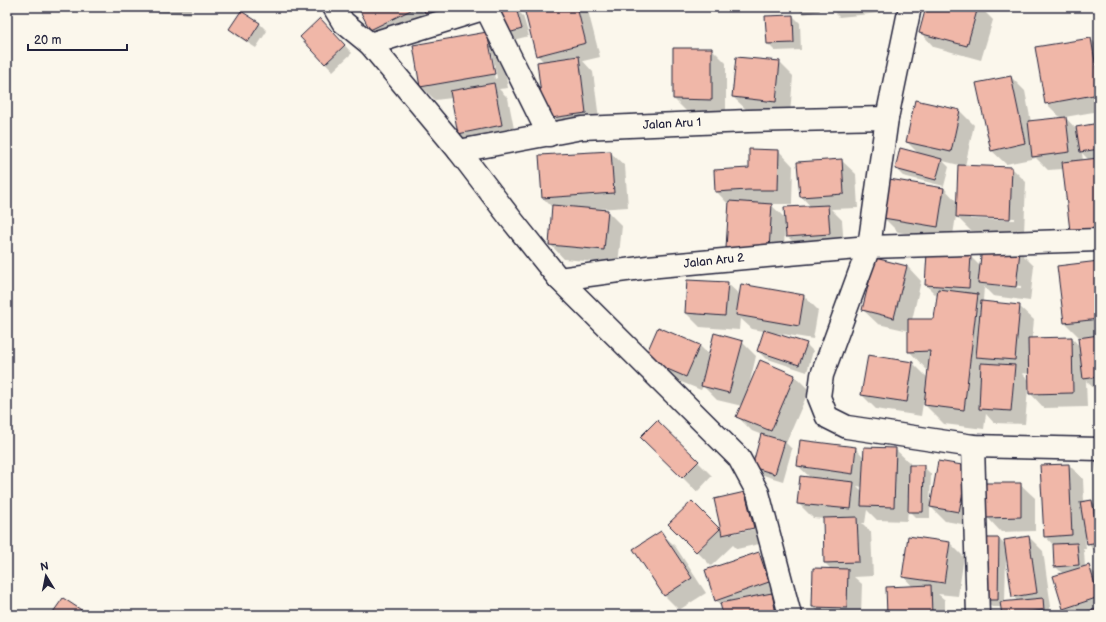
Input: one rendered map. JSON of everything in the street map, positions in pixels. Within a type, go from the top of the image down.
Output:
[{"type":"street","points":[[334,7],[343,22],[370,44],[459,151],[510,219],[559,279],[739,458],[758,493],[790,615]]},
{"type":"street","points":[[910,7],[887,118],[869,247],[822,375],[820,397],[827,416],[847,427],[974,446],[1099,449]]},
{"type":"street","points":[[370,44],[487,8],[549,135]]},
{"type":"street","name":"Jalan Aru 1","points":[[459,151],[582,128],[748,121],[887,118]]},
{"type":"street","name":"Jalan Aru 2","points":[[559,279],[758,256],[869,247],[1099,240]]},
{"type":"street","points":[[974,446],[978,615]]},
{"type":"building","points":[[358,7],[414,7],[415,8],[370,30]]},
{"type":"building","points":[[422,7],[440,7],[425,13]]},
{"type":"building","points":[[577,7],[586,43],[536,56],[524,8]]},
{"type":"building","points":[[926,7],[978,7],[967,46],[919,33]]},
{"type":"building","points":[[516,8],[522,29],[505,34],[499,12]]},
{"type":"building","points":[[241,11],[260,23],[248,42],[229,29]]},
{"type":"building","points":[[793,15],[794,43],[767,44],[765,16]]},
{"type":"building","points":[[320,18],[345,45],[325,64],[300,37]]},
{"type":"building","points":[[487,32],[495,74],[420,87],[413,45]]},
{"type":"building","points":[[1091,38],[1099,85],[1099,94],[1045,104],[1035,47]]},
{"type":"building","points":[[673,48],[712,48],[712,100],[673,99]]},
{"type":"building","points":[[579,56],[586,113],[544,119],[537,62]]},
{"type":"building","points":[[736,57],[780,61],[776,102],[732,97]]},
{"type":"building","points":[[1011,76],[1025,143],[991,151],[976,83]]},
{"type":"building","points":[[494,83],[502,125],[458,134],[450,91]]},
{"type":"building","points":[[915,100],[960,110],[951,152],[906,142]]},
{"type":"building","points":[[1066,117],[1070,152],[1032,157],[1028,121]]},
{"type":"building","points":[[1099,123],[1099,149],[1080,152],[1076,127]]},
{"type":"building","points":[[900,148],[942,159],[936,180],[895,169]]},
{"type":"building","points":[[749,149],[779,150],[778,190],[715,192],[714,170],[749,168]]},
{"type":"building","points":[[611,151],[614,193],[542,198],[539,155]]},
{"type":"building","points":[[1099,158],[1099,228],[1070,231],[1062,162]]},
{"type":"building","points":[[842,159],[844,194],[800,197],[797,162]]},
{"type":"building","points":[[958,165],[1012,167],[1010,219],[956,217]]},
{"type":"building","points":[[889,179],[944,188],[938,227],[883,218]]},
{"type":"building","points":[[729,201],[772,204],[769,250],[726,248]]},
{"type":"building","points":[[552,205],[608,210],[604,250],[549,245]]},
{"type":"building","points":[[828,205],[830,234],[786,237],[784,207]]},
{"type":"building","points":[[982,247],[1020,251],[1016,287],[978,283]]},
{"type":"building","points":[[927,253],[971,255],[969,288],[925,285]]},
{"type":"building","points":[[875,258],[907,266],[894,318],[862,310]]},
{"type":"building","points":[[1099,261],[1099,319],[1064,323],[1057,266]]},
{"type":"building","points":[[687,280],[728,282],[725,316],[685,313]]},
{"type":"building","points":[[741,284],[804,295],[799,326],[736,315]]},
{"type":"building","points":[[938,289],[978,294],[964,410],[924,405],[930,351],[908,352],[908,319],[934,319]]},
{"type":"building","points":[[981,301],[1020,305],[1015,360],[976,357]]},
{"type":"building","points":[[658,327],[700,345],[686,377],[644,359]]},
{"type":"building","points":[[764,330],[807,343],[799,365],[757,351]]},
{"type":"building","points":[[714,333],[743,341],[729,393],[701,386]]},
{"type":"building","points":[[1099,335],[1099,377],[1083,379],[1078,338]]},
{"type":"building","points":[[1072,337],[1073,393],[1029,394],[1028,338]]},
{"type":"building","points":[[868,355],[913,362],[907,402],[861,395]]},
{"type":"building","points":[[760,360],[795,375],[771,431],[736,417]]},
{"type":"building","points":[[981,363],[1015,365],[1011,411],[979,409]]},
{"type":"building","points":[[657,420],[699,461],[682,478],[640,437]]},
{"type":"building","points":[[761,434],[785,441],[775,474],[752,467]]},
{"type":"building","points":[[800,440],[856,447],[853,474],[797,466]]},
{"type":"building","points":[[864,447],[896,448],[894,507],[861,506]]},
{"type":"building","points":[[1096,459],[1099,459],[1099,476],[1098,476]]},
{"type":"building","points":[[938,461],[968,466],[959,512],[930,507]]},
{"type":"building","points":[[1069,464],[1072,535],[1044,537],[1040,465]]},
{"type":"building","points":[[909,465],[924,465],[923,512],[908,512]]},
{"type":"building","points":[[800,476],[854,482],[851,509],[797,504]]},
{"type":"building","points":[[985,483],[1021,483],[1021,517],[986,518]]},
{"type":"building","points":[[745,492],[754,528],[722,535],[714,499]]},
{"type":"building","points":[[1092,500],[1099,542],[1087,544],[1080,502]]},
{"type":"building","points":[[692,501],[720,529],[696,552],[668,524]]},
{"type":"building","points":[[857,517],[859,562],[824,563],[823,518]]},
{"type":"building","points":[[661,531],[692,578],[664,596],[633,549]]},
{"type":"building","points":[[908,536],[950,542],[944,583],[902,577]]},
{"type":"building","points":[[1029,536],[1037,593],[1012,597],[1004,540]]},
{"type":"building","points":[[985,538],[999,538],[998,600],[984,600]]},
{"type":"building","points":[[1077,543],[1079,565],[1054,567],[1053,544]]},
{"type":"building","points":[[759,552],[769,582],[715,601],[705,570]]},
{"type":"building","points":[[1089,565],[1099,597],[1063,609],[1053,576]]},
{"type":"building","points":[[813,568],[848,569],[847,608],[812,607]]},
{"type":"building","points":[[931,585],[932,615],[887,615],[886,587]]},
{"type":"building","points":[[772,593],[776,614],[723,615],[720,603]]},
{"type":"building","points":[[63,598],[89,615],[51,615]]},
{"type":"building","points":[[1043,598],[1044,610],[1002,615],[1000,602]]},
{"type":"building","points":[[1099,609],[1099,615],[1068,615]]}]
